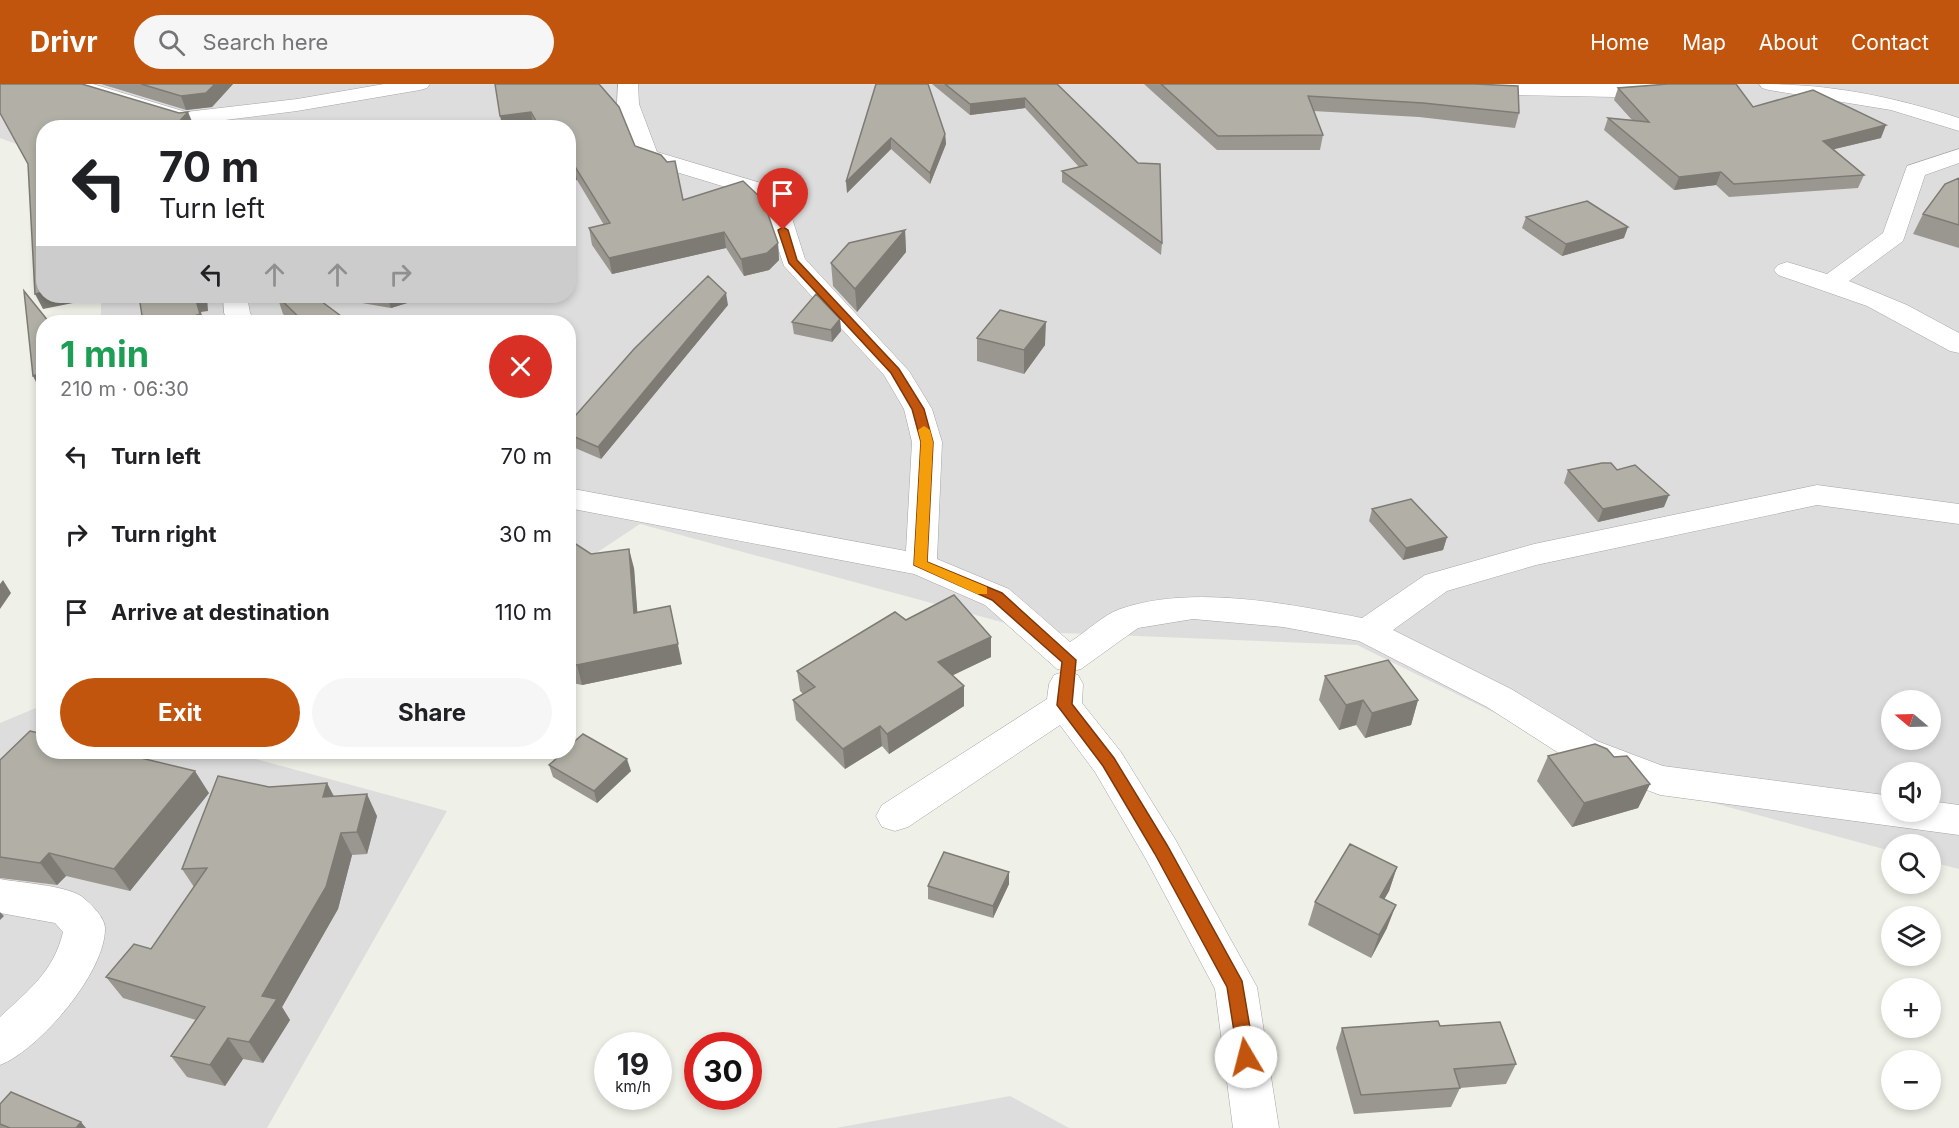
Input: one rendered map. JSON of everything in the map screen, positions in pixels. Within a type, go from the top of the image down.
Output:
[{"type":"street","points":[[71,84],[178,120]]},
{"type":"street","points":[[205,120],[420,84]]},
{"type":"street","points":[[628,84],[628,104],[648,156],[764,191],[779,215],[793,261],[895,371],[918,409],[927,442],[921,565]]},
{"type":"street","points":[[1449,89],[1571,92],[1659,90],[1702,84]]},
{"type":"street","points":[[1769,84],[1895,104],[1959,125]]},
{"type":"street","points":[[1833,281],[1894,236],[1916,171],[1959,156]]},
{"type":"street","points":[[1788,270],[1833,281],[1940,333],[1959,345]]},
{"type":"street","points":[[1367,631],[1436,583],[1534,555],[1817,495],[1959,514]]},
{"type":"street","points":[[576,500],[921,565],[997,597],[1069,660]]},
{"type":"street","points":[[1256,1128],[1236,987],[1161,850],[1108,762],[1064,705],[1069,660],[1129,618],[1193,608],[1283,615],[1367,631],[1499,698],[1584,751],[1660,780],[1959,820]]},
{"type":"street","points":[[895,816],[1064,705]]},
{"type":"street","points":[[0,896],[66,908],[86,927],[77,960],[52,996],[0,1045]]},
{"type":"shaded area","points":[[0,84],[1959,84],[1959,869],[1941,864],[1941,834],[1881,834],[1881,848],[1635,782],[1357,645],[1038,632],[640,524],[576,566],[576,315],[101,315],[101,303],[576,303],[576,120],[36,120],[36,151],[0,138]]},
{"type":"shaded area","points":[[36,708],[36,759],[256,759],[447,811],[267,1128],[0,1128],[0,723]]},
{"type":"shaded area","points":[[1010,1096],[1069,1128],[836,1128]]},
{"type":"building","points":[[0,84],[82,84],[179,113],[188,112],[180,120],[36,120],[35,294],[28,164],[0,113]]},
{"type":"building","points":[[141,84],[215,84],[206,93],[181,96]]},
{"type":"building","points":[[495,84],[599,84],[619,107],[635,146],[661,155],[667,162],[675,161],[683,200],[743,181],[763,200],[778,243],[767,253],[741,259],[724,232],[609,258],[589,228],[610,223],[576,168],[576,120],[536,120],[531,112],[500,116]]},
{"type":"building","points":[[876,84],[928,84],[945,134],[930,173],[891,138],[846,182]]},
{"type":"building","points":[[945,84],[1057,84],[1138,163],[1160,164],[1162,243],[1062,171],[1087,165],[1025,98],[970,104]]},
{"type":"building","points":[[1161,84],[1518,86],[1519,113],[1423,103],[1308,96],[1323,135],[1218,136]]},
{"type":"building","points":[[1668,84],[1736,84],[1753,107],[1813,90],[1886,125],[1823,141],[1864,175],[1734,184],[1721,172],[1679,177],[1608,118],[1649,122],[1618,88]]},
{"type":"building","points":[[1959,178],[1959,225],[1923,214],[1945,184]]},
{"type":"building","points":[[1587,201],[1628,227],[1566,244],[1526,217]]},
{"type":"building","points":[[905,230],[855,289],[831,263],[849,243]]},
{"type":"building","points":[[708,276],[726,293],[598,447],[576,437],[576,415],[634,349]]},
{"type":"building","points":[[24,291],[43,315],[36,315],[36,375],[33,376]]},
{"type":"building","points":[[816,294],[840,319],[831,330],[792,322]]},
{"type":"building","points":[[140,303],[197,303],[200,314],[197,315],[142,315]]},
{"type":"building","points":[[284,303],[323,303],[340,315],[297,315]]},
{"type":"building","points":[[1000,310],[1046,322],[1024,350],[977,338]]},
{"type":"building","points":[[1611,463],[1617,470],[1635,465],[1669,495],[1603,509],[1568,470]]},
{"type":"building","points":[[1411,499],[1447,537],[1406,548],[1372,509]]},
{"type":"building","points":[[576,544],[591,554],[629,549],[634,613],[670,606],[678,644],[577,665]]},
{"type":"building","points":[[954,595],[991,637],[938,662],[964,686],[887,734],[880,726],[843,749],[793,700],[815,687],[797,671],[895,612],[906,620]]},
{"type":"building","points":[[1388,660],[1418,700],[1372,713],[1363,700],[1346,705],[1325,676]]},
{"type":"building","points":[[30,731],[36,732],[36,759],[145,759],[195,771],[114,869],[49,853],[40,863],[0,857],[0,760]]},
{"type":"building","points":[[583,734],[627,759],[594,791],[549,765],[556,759],[576,759],[576,740]]},
{"type":"building","points":[[1595,744],[1607,749],[1614,757],[1627,756],[1650,784],[1584,803],[1548,756]]},
{"type":"building","points":[[218,776],[269,787],[327,783],[323,797],[367,794],[357,832],[341,833],[326,887],[262,996],[277,999],[249,1042],[228,1038],[210,1065],[171,1056],[205,1007],[106,977],[134,944],[151,949],[207,868],[182,869]]},
{"type":"building","points":[[1350,844],[1397,867],[1380,897],[1396,905],[1379,935],[1315,902]]},
{"type":"building","points":[[944,852],[1009,872],[993,906],[928,886]]},
{"type":"building","points":[[1438,1021],[1440,1026],[1500,1022],[1516,1064],[1454,1069],[1460,1088],[1361,1095],[1342,1028]]},
{"type":"building","points":[[11,1092],[81,1122],[76,1128],[10,1128],[0,1124],[0,1104]]},
{"type":"slow traffic","points":[[924,430],[927,442],[921,565],[982,590]]},
{"type":"route","points":[[783,230],[793,261],[895,371],[918,409],[927,442],[921,565],[997,597],[1069,660],[1064,705],[1108,762],[1161,850],[1236,987],[1246,1057]]}]
